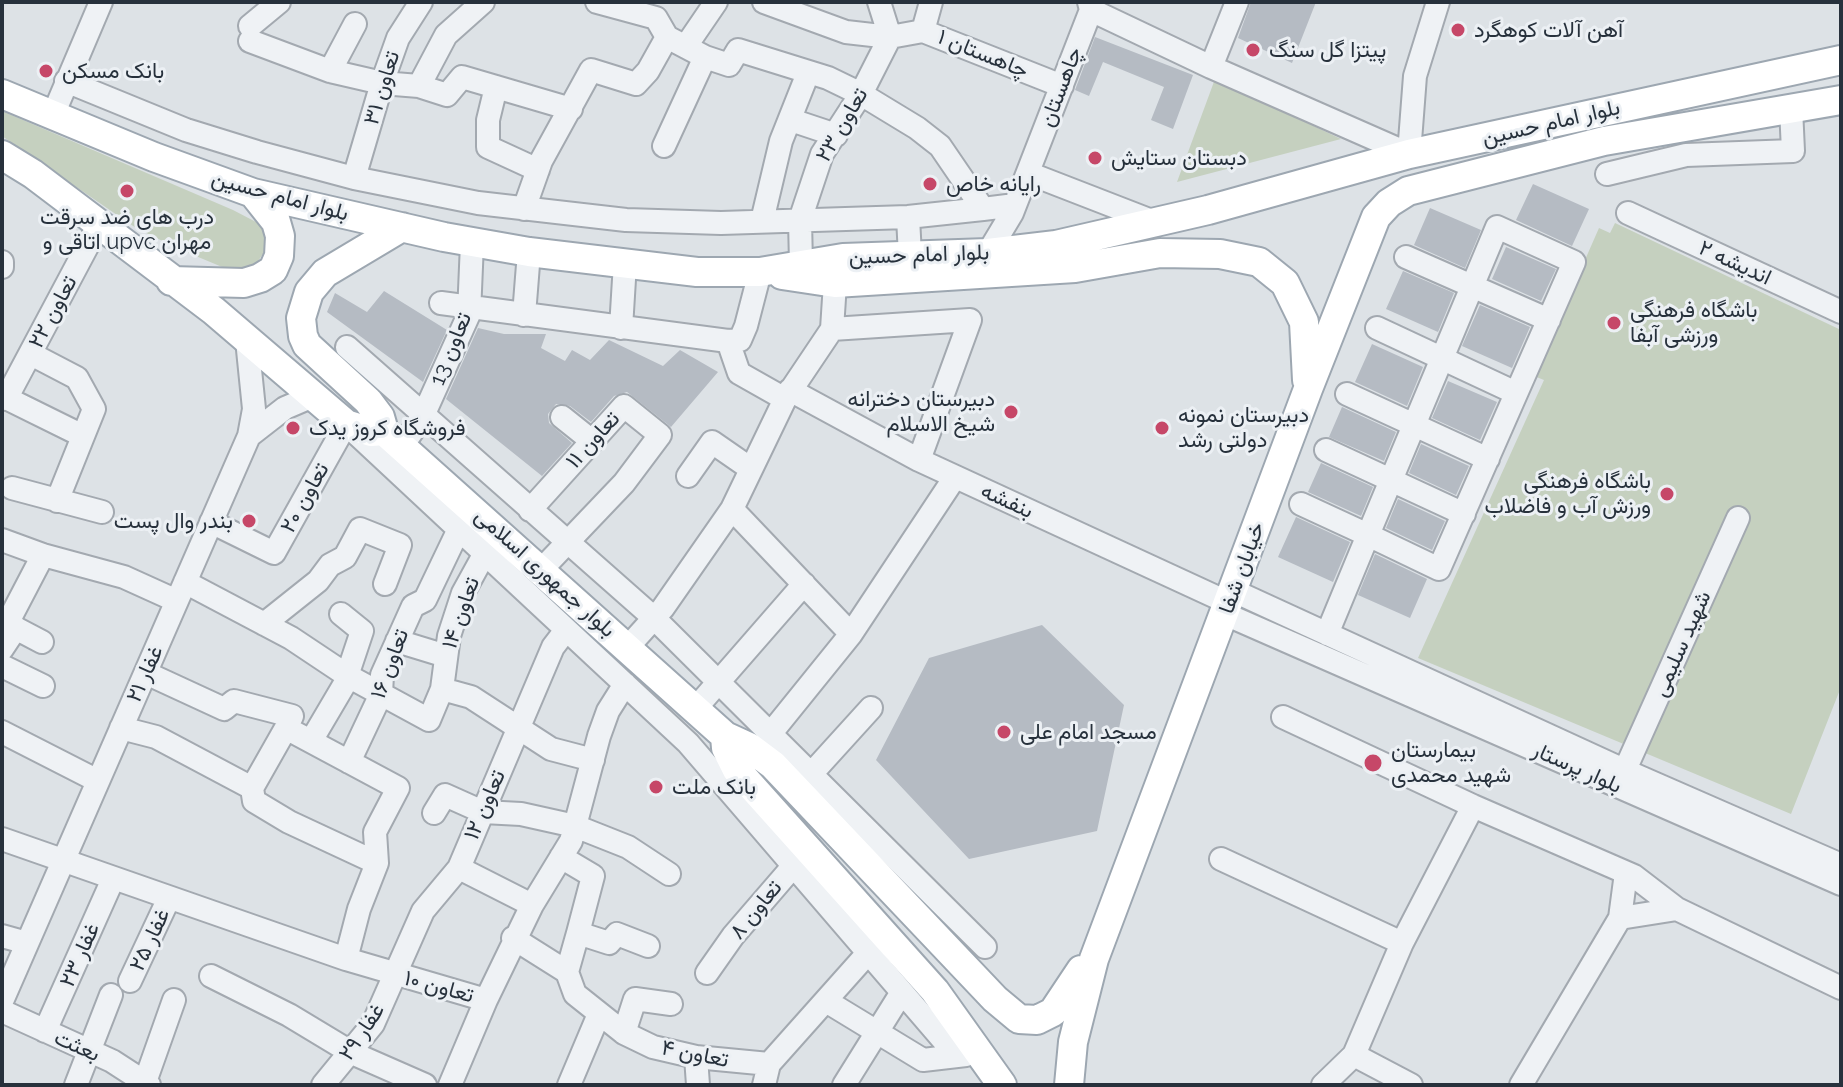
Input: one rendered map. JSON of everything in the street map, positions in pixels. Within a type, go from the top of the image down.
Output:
[{"type":"main road","name":"بلوار امام حسین","points":[[5,94],[154,157],[253,193],[472,243],[529,252],[697,272],[763,272],[843,258],[988,253],[1056,245],[1157,223],[1409,154],[1841,60]]},
{"type":"main road","name":"بلوار امام حسین","points":[[1408,191],[1604,141],[1841,100]]},
{"type":"main road","points":[[2,155],[33,174],[99,224],[247,340],[346,424],[393,439]]},
{"type":"main road","name":"خیابان شفا","points":[[1094,959],[1308,389],[1376,217],[1389,203],[1408,191]]},
{"type":"main road","points":[[171,281],[244,283],[273,270],[279,256],[280,236],[276,222],[253,193]]},
{"type":"main road","points":[[393,439],[374,409],[372,385],[307,345],[301,326],[309,292],[325,273],[402,227]]},
{"type":"main road","points":[[763,272],[835,283],[1075,268],[1160,253],[1220,254],[1259,262],[1285,283],[1304,322],[1308,389]]},
{"type":"main road","name":"بلوار جمهوری اسلامی","points":[[393,439],[465,518],[541,570],[725,736],[726,748],[737,770],[800,858],[935,991],[968,1055],[1002,1085]]},
{"type":"main road","points":[[725,736],[780,758],[995,999],[1019,1019],[1037,1020],[1053,1012],[1079,972],[1094,959]]},
{"type":"main road","points":[[1069,1085],[1075,1029],[1094,959]]},
{"type":"main road","points":[[968,1055],[979,1085]]},
{"type":"street","points":[[53,115],[101,2]]},
{"type":"street","points":[[279,2],[250,34],[330,71],[382,83],[419,86],[447,95],[462,77],[571,109]]},
{"type":"street","name":"تعاون ۳۱","points":[[354,178],[398,38],[421,2]]},
{"type":"street","points":[[419,86],[446,35],[483,2]]},
{"type":"street","points":[[664,146],[686,47],[716,2]]},
{"type":"street","points":[[879,2],[890,37]]},
{"type":"street","points":[[923,31],[931,2]]},
{"type":"street","points":[[1211,67],[1237,2]]},
{"type":"street","points":[[1092,5],[1211,67],[1409,154],[1415,76],[1438,2]]},
{"type":"street","points":[[606,3],[656,18],[686,47],[729,65],[738,50],[828,78],[861,94],[940,146],[983,209]]},
{"type":"street","name":"چاهستان ۱","points":[[773,4],[846,32],[890,37],[923,31],[1062,86]]},
{"type":"street","name":"چاهستان","points":[[988,253],[1015,205],[1092,5]]},
{"type":"street","points":[[330,71],[355,24]]},
{"type":"street","name":"تعاون ۲۳","points":[[801,264],[800,220],[822,154],[861,94],[890,37]]},
{"type":"street","points":[[524,209],[538,170],[591,70],[636,84],[648,71],[686,47]]},
{"type":"street","points":[[762,221],[781,141],[808,73]]},
{"type":"street","points":[[66,81],[186,130],[354,178],[478,203],[626,220],[762,221],[908,217],[1015,205]]},
{"type":"street","points":[[496,87],[488,120],[488,147],[538,170]]},
{"type":"street","points":[[1607,174],[1686,155],[1793,151],[1791,108]]},
{"type":"street","points":[[791,120],[836,135]]},
{"type":"street","points":[[1028,173],[1157,223]]},
{"type":"street","name":"اندیشه ۲","points":[[1628,213],[1841,312]]},
{"type":"street","points":[[908,217],[910,256]]},
{"type":"street","name":"تعاون ۲۲","points":[[4,398],[31,354],[99,224]]},
{"type":"street","points":[[1301,504],[1368,535],[1439,569],[1574,262],[1497,227],[1390,481],[1368,535],[1327,634]]},
{"type":"street","name":"تعاون 13","points":[[393,439],[423,416],[469,314],[472,243]]},
{"type":"street","points":[[524,315],[529,252]]},
{"type":"street","points":[[1406,257],[1549,320]]},
{"type":"street","points":[[621,328],[625,263]]},
{"type":"street","points":[[441,303],[621,328],[740,340],[763,272]]},
{"type":"street","points":[[627,648],[654,618],[732,509],[788,394],[832,329],[835,283]]},
{"type":"street","points":[[832,329],[970,320],[919,460]]},
{"type":"street","points":[[1377,328],[1516,393]]},
{"type":"street","name":"غفار ۲۱","points":[[2,1001],[249,436],[254,409],[247,340]]},
{"type":"street","name":"بنفشه","points":[[728,341],[739,373],[955,477],[1229,602]]},
{"type":"street","points":[[347,347],[372,385],[423,416],[654,618],[771,733],[780,758],[812,773],[985,947]]},
{"type":"street","points":[[31,354],[77,378],[94,409],[57,501]]},
{"type":"street","points":[[1347,394],[1488,459]]},
{"type":"street","points":[[249,436],[285,408],[313,396]]},
{"type":"street","points":[[4,398],[83,436]]},
{"type":"street","name":"تعاون ۱۱","points":[[530,510],[624,406],[660,435],[624,483],[566,541]]},
{"type":"street","points":[[562,417],[592,441]]},
{"type":"street","points":[[346,424],[465,518],[485,553],[688,743],[800,858],[868,953],[902,992],[968,1055]]},
{"type":"street","name":"تعاون ۲۰","points":[[211,522],[274,553],[346,424]]},
{"type":"street","points":[[688,476],[712,442],[751,469]]},
{"type":"street","points":[[1326,450],[1464,514]]},
{"type":"street","name":"تعاون ۱۶","points":[[349,762],[381,694],[382,675],[413,606],[425,600],[465,518],[493,477]]},
{"type":"street","points":[[771,733],[851,634],[955,477]]},
{"type":"street","points":[[12,488],[102,512]]},
{"type":"street","points":[[732,509],[851,634]]},
{"type":"street","name":"شهید سلیمی","points":[[1622,778],[1738,518]]},
{"type":"street","points":[[264,624],[318,581],[330,565],[345,557],[360,529],[400,545],[385,584]]},
{"type":"street","points":[[2,540],[43,555],[181,592],[264,624],[381,694]]},
{"type":"street","points":[[541,570],[566,541]]},
{"type":"street","name":"تعاون ۱۴","points":[[381,694],[429,720],[442,689],[449,636],[463,593],[485,553]]},
{"type":"street","points":[[2,649],[8,624],[43,555]]},
{"type":"street","points":[[695,709],[804,584]]},
{"type":"street","name":"بلوار پرستار","points":[[1229,602],[1327,634],[1841,884]]},
{"type":"street","name":"بلوار پرستار","points":[[1229,602],[1622,778],[1841,865]]},
{"type":"street","points":[[311,741],[348,676],[362,631],[341,614]]},
{"type":"street","points":[[8,624],[42,642]]},
{"type":"street","name":"تعاون ۱۲","points":[[396,975],[423,911],[459,868],[553,647],[566,630]]},
{"type":"street","points":[[397,641],[446,656]]},
{"type":"street","points":[[2,666],[43,686]]},
{"type":"street","points":[[146,673],[224,709],[234,701],[292,716],[252,788],[254,801],[289,822],[377,863]]},
{"type":"street","name":"تعاون ۱۰","points":[[2,839],[346,959],[486,1000],[513,938],[571,841],[608,711],[625,684]]},
{"type":"street","points":[[442,689],[471,697],[551,749],[593,760]]},
{"type":"street","points":[[812,773],[871,708]]},
{"type":"street","points":[[1283,717],[1626,873],[1677,909],[1841,988]]},
{"type":"street","points":[[121,728],[156,737],[252,788]]},
{"type":"street","points":[[286,728],[398,788],[375,832],[377,863],[359,909],[346,959]]},
{"type":"street","points":[[2,732],[98,781]]},
{"type":"street","points":[[434,813],[445,795],[483,812],[521,814],[575,826],[628,847],[669,874]]},
{"type":"street","points":[[1323,1085],[1354,1055],[1402,943],[1473,806]]},
{"type":"street","points":[[561,857],[593,876],[567,972]]},
{"type":"street","name":"تعاون ۸","points":[[707,973],[733,936],[800,858]]},
{"type":"street","points":[[1221,859],[1402,943]]},
{"type":"street","points":[[459,868],[532,905]]},
{"type":"street","points":[[1521,1085],[1620,918],[1626,873]]},
{"type":"street","name":"غفار ۲۳","points":[[45,1031],[113,879]]},
{"type":"street","name":"غفار ۲۵","points":[[130,981],[169,898]]},
{"type":"street","points":[[1620,918],[1677,909]]},
{"type":"street","points":[[578,933],[609,943],[617,934],[648,946]]},
{"type":"street","points":[[2,936],[27,943]]},
{"type":"street","name":"تعاون ۴","points":[[513,938],[567,972],[575,994],[624,1033],[653,1047],[766,1074],[868,953]]},
{"type":"street","name":"غفار ۲۹","points":[[323,1085],[373,1024],[396,975]]},
{"type":"street","points":[[211,976],[289,1015],[352,1053],[425,1085]]},
{"type":"street","points":[[844,1085],[902,992]]},
{"type":"street","points":[[76,1085],[111,995]]},
{"type":"street","points":[[624,1033],[635,999],[671,1004]]},
{"type":"street","points":[[147,1084],[174,1000]]},
{"type":"street","points":[[450,1085],[486,1000]]},
{"type":"street","points":[[826,1001],[923,1060],[968,1055]]},
{"type":"street","name":"بعثت","points":[[2,1011],[112,1061],[147,1084]]},
{"type":"street","points":[[569,1085],[599,1014]]},
{"type":"street","points":[[1354,1055],[1411,1085]]},
{"type":"street","points":[[696,1057],[698,1085]]},
{"type":"green space","points":[[1215,79],[1341,139],[1177,182]]},
{"type":"green space","points":[[2,111],[233,210],[256,222],[267,233],[267,248],[254,267],[239,274],[136,228],[2,136]]},
{"type":"green space","name":"باشگاه فرهنگی ورزش آب و فاضلاب","points":[[1615,223],[1841,330],[1841,687],[1791,814],[1418,658],[1544,380],[1534,376],[1599,228],[1610,233]]},
{"type":"building","points":[[1251,2],[1316,2],[1292,63],[1238,38]]},
{"type":"building","points":[[1095,37],[1193,75],[1173,129],[1151,120],[1164,87],[1103,62],[1089,96],[1075,90]]},
{"type":"building","points":[[1533,184],[1589,209],[1572,246],[1516,220]]},
{"type":"building","points":[[1430,208],[1481,230],[1465,268],[1414,245]]},
{"type":"building","points":[[1506,247],[1556,269],[1541,301],[1492,279]]},
{"type":"building","points":[[1403,271],[1454,293],[1438,332],[1386,309]]},
{"type":"building","points":[[384,291],[447,330],[423,382],[327,312],[335,293],[367,312]]},
{"type":"building","points":[[1480,305],[1530,327],[1512,368],[1462,346]]},
{"type":"building","points":[[478,328],[504,334],[546,334],[541,348],[565,361],[572,350],[590,360],[609,340],[663,366],[680,350],[718,372],[671,427],[627,392],[614,396],[591,422],[570,406],[556,404],[548,414],[549,423],[572,443],[542,476],[446,399]]},
{"type":"building","points":[[1372,344],[1423,367],[1407,406],[1355,382]]},
{"type":"building","points":[[1448,381],[1497,402],[1480,440],[1432,418]]},
{"type":"building","points":[[1342,407],[1396,432],[1384,461],[1329,437]]},
{"type":"building","points":[[1421,444],[1469,466],[1456,495],[1409,473]]},
{"type":"building","points":[[1321,463],[1373,487],[1361,516],[1308,492]]},
{"type":"building","points":[[1398,499],[1445,521],[1432,550],[1386,528]]},
{"type":"building","points":[[1296,517],[1350,542],[1333,582],[1278,557]]},
{"type":"building","points":[[1375,554],[1427,579],[1410,618],[1358,595]]},
{"type":"building","name":"مسجد امام علی","points":[[1042,625],[1124,705],[1097,831],[969,859],[876,760],[929,658]]},
{"type":"place","name":"آهن آلات کوهگرد","points":[[1458,30]]},
{"type":"place","name":"پیتزا گل سنگ","points":[[1253,50]]},
{"type":"place","name":"بانک مسکن","points":[[46,71]]},
{"type":"place","name":"دبستان ستایش","points":[[1095,158]]},
{"type":"place","name":"رایانه خاص","points":[[930,184]]},
{"type":"place","name":"درب های ضد سرقت اتاقی و upvc مهران","points":[[127,191]]},
{"type":"place","name":"باشگاه فرهنگی ورزشی آبفا","points":[[1614,323]]},
{"type":"place","name":"دبیرستان دخترانه شیخ الاسلام","points":[[1011,412]]},
{"type":"place","name":"فروشگاه کروز یدک","points":[[293,428]]},
{"type":"place","name":"دبیرستان نمونه دولتی رشد","points":[[1162,428]]},
{"type":"place","name":"باشگاه فرهنگی ورزش آب و فاضلاب","points":[[1667,494]]},
{"type":"place","name":"بندر وال پست","points":[[249,521]]},
{"type":"place","name":"مسجد امام علی","points":[[1004,732]]},
{"type":"place","name":"بیمارستان شهید محمدی","points":[[1373,763]]},
{"type":"place","name":"بانک ملت","points":[[656,787]]}]
